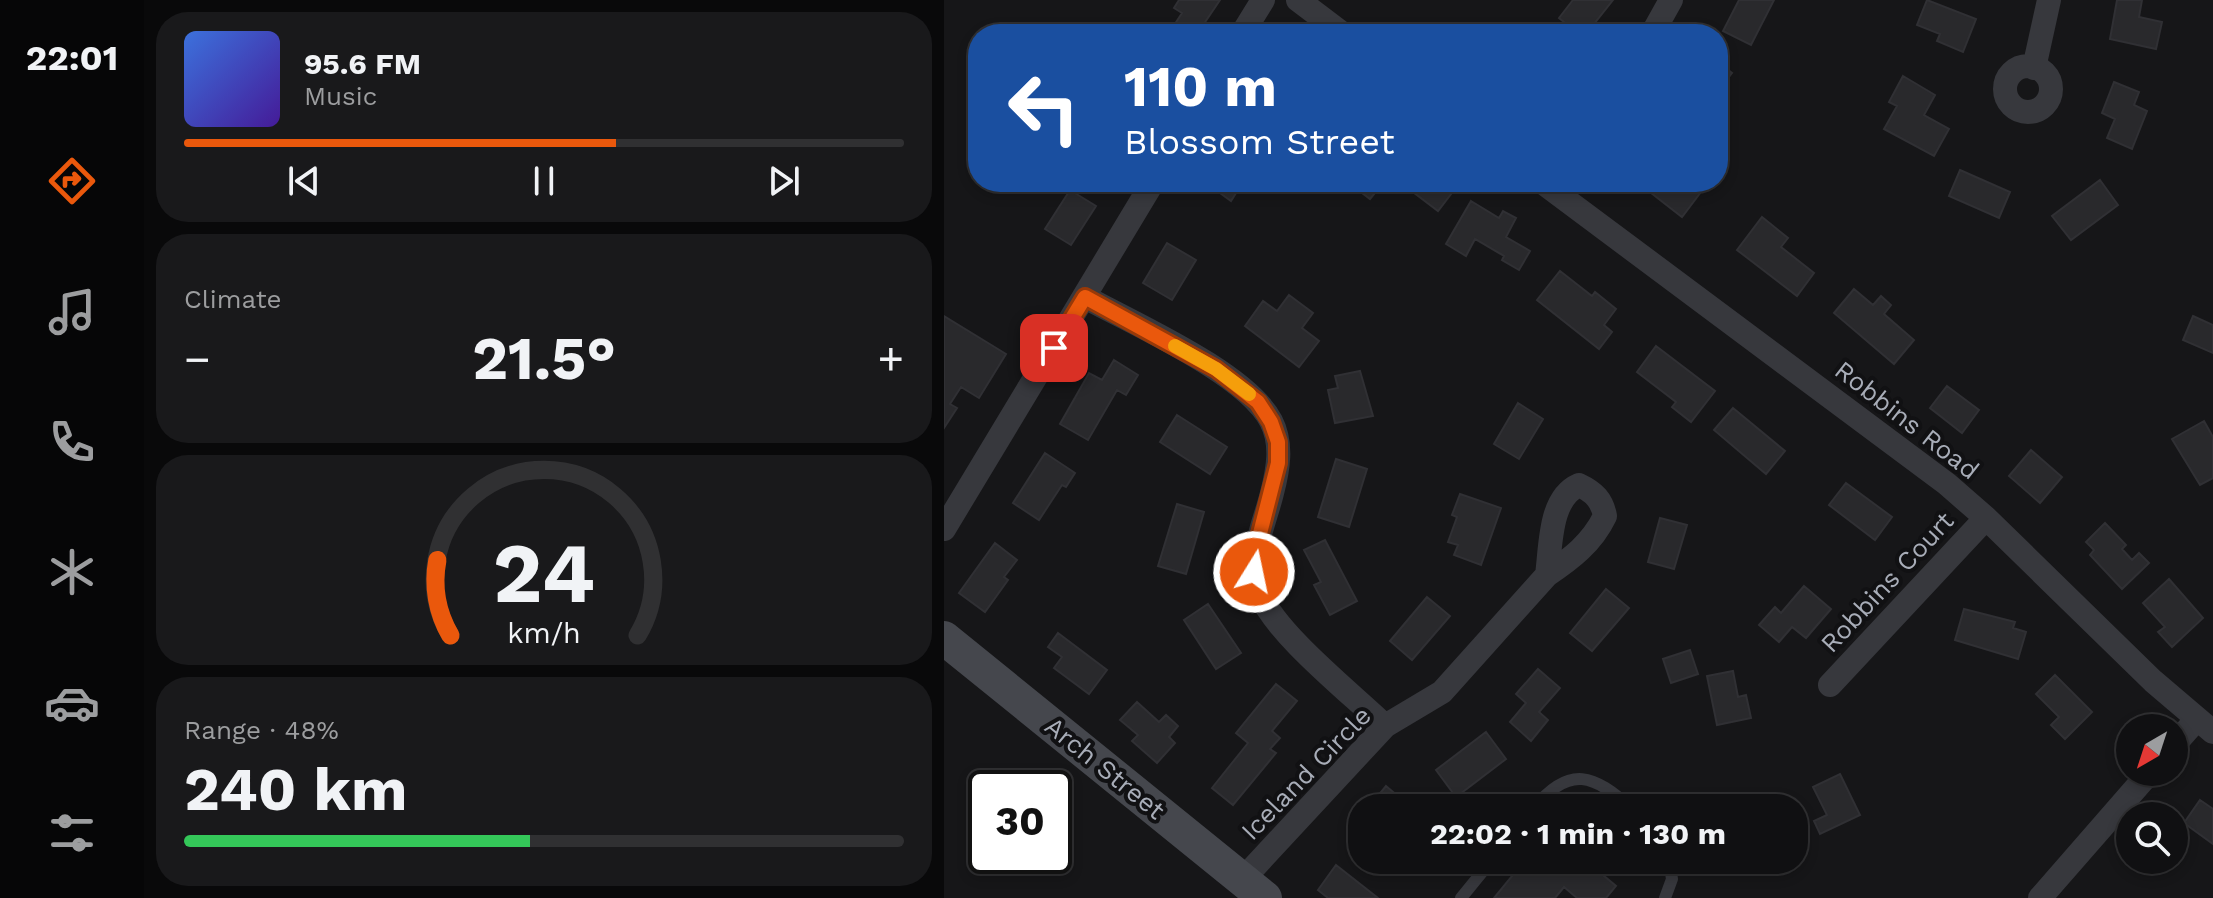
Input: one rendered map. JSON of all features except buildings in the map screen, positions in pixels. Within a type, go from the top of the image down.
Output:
[{"type":"street","points":[[1248,24],[1263,0]]},
{"type":"street","points":[[1298,0],[1330,24]]},
{"type":"street","points":[[1658,24],[1671,0]]},
{"type":"street","points":[[2034,68],[2049,0]]},
{"type":"street","points":[[944,529],[1147,192]]},
{"type":"street","name":"Robbins Road","points":[[1557,192],[1947,484],[2204,726]]},
{"type":"street","points":[[1085,297],[1216,369],[1237,384],[1265,412],[1278,442],[1278,463],[1255,553],[1254,572],[1260,593],[1270,615],[1385,726]]},
{"type":"street","name":"Robbins Court","points":[[1830,685],[1986,518]]},
{"type":"street","name":"Iceland Circle","points":[[1254,889],[1385,726],[1442,692],[1547,575]]},
{"type":"street","name":"Arch Street","points":[[944,638],[1254,889]]},
{"type":"street","points":[[2040,898],[2138,786]]},
{"type":"lane","points":[[1549,794],[1574,779],[1591,779],[1615,794]]},
{"type":"lane","points":[[1461,898],[1481,874]]},
{"type":"lane","points":[[1665,898],[1671,874]]},
{"type":"slow traffic","points":[[1175,346],[1216,369],[1249,394]]},
{"type":"route","points":[[1054,348],[1085,297],[1216,369],[1258,402],[1271,422],[1278,442],[1278,463],[1255,553],[1254,572]]}]
